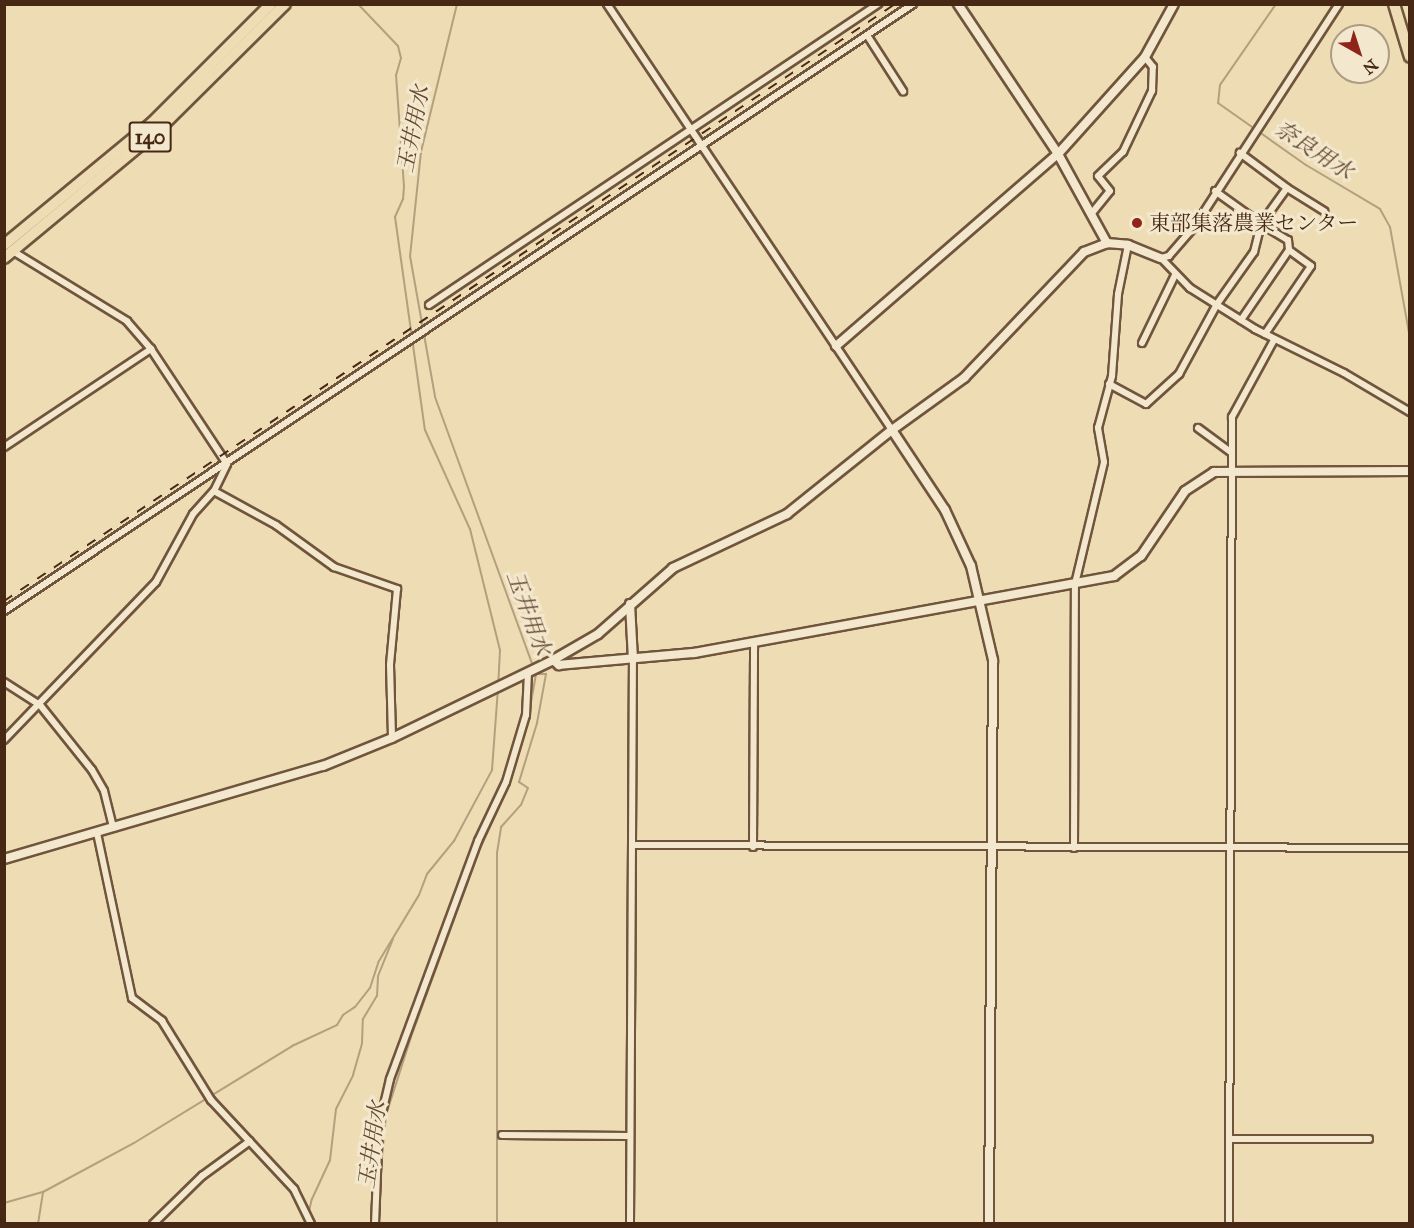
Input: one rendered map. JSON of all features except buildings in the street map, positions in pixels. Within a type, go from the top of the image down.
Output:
[{"type":"main road","name":"140","points":[[242,43],[271,4]]},
{"type":"main road","name":"140","points":[[7,250],[155,126],[285,4]]},
{"type":"main road","points":[[1394,4],[1410,57]]},
{"type":"street","points":[[608,4],[945,510],[982,601],[993,660],[989,1224]]},
{"type":"street","points":[[429,306],[878,4]]},
{"type":"street","points":[[4,611],[227,465],[912,4]]},
{"type":"street","points":[[958,4],[1058,154],[1107,243]]},
{"type":"street","points":[[836,346],[1058,154],[1144,57],[1174,4]]},
{"type":"street","points":[[1161,258],[1169,256],[1194,227],[1215,191],[1339,4]]},
{"type":"street","points":[[867,35],[903,91]]},
{"type":"street","points":[[1092,213],[1110,191],[1098,176],[1123,152],[1152,91],[1153,67],[1144,57]]},
{"type":"street","points":[[1240,153],[1287,188],[1324,211]]},
{"type":"street","points":[[1109,384],[1146,404],[1179,374],[1217,304],[1254,252],[1261,224],[1287,188]]},
{"type":"street","points":[[1215,191],[1288,240],[1289,250],[1241,320]]},
{"type":"street","points":[[4,859],[323,766],[392,738],[554,660],[598,634],[630,604],[683,562],[787,514],[892,430],[964,378],[1084,252],[1107,243],[1128,246],[1161,258],[1175,275],[1241,320],[1274,340],[1344,373],[1410,412]]},
{"type":"street","points":[[1074,848],[1075,584],[1104,462],[1098,428],[1109,384],[1118,294],[1128,246]]},
{"type":"street","points":[[7,250],[127,321],[151,349],[227,465]]},
{"type":"street","points":[[1265,334],[1311,266],[1289,250]]},
{"type":"street","points":[[1142,343],[1175,275]]},
{"type":"street","points":[[1229,1224],[1233,417],[1274,340]]},
{"type":"street","points":[[4,447],[151,349]]},
{"type":"street","points":[[1198,428],[1232,453]]},
{"type":"street","points":[[4,740],[156,582],[193,514],[214,491],[227,465]]},
{"type":"street","points":[[554,660],[559,665],[633,659],[754,644],[1075,584],[1124,570],[1141,556],[1185,491],[1214,472],[1233,470],[1410,471]]},
{"type":"street","points":[[214,491],[276,525],[334,567],[397,589],[390,665],[392,738]]},
{"type":"street","points":[[630,604],[633,659],[630,1224]]},
{"type":"street","points":[[753,847],[754,644]]},
{"type":"street","points":[[375,1224],[380,1126],[390,1079],[478,841],[506,782],[526,715],[529,673]]},
{"type":"street","points":[[4,682],[40,705],[92,770],[104,791],[113,828]]},
{"type":"street","points":[[97,833],[125,978],[132,998],[162,1021],[204,1092],[294,1189],[311,1224]]},
{"type":"street","points":[[632,845],[1410,848]]},
{"type":"street","points":[[502,1135],[629,1136]]},
{"type":"street","points":[[1230,1139],[1369,1139]]},
{"type":"street","points":[[153,1224],[202,1176],[250,1141]]},
{"type":"waterway","points":[[358,4],[398,46],[401,58],[396,75],[404,186],[403,199],[395,217],[425,430],[470,529],[500,650],[498,684]]},
{"type":"waterway","name":"玉井用水","points":[[457,4],[421,152],[410,256],[435,397],[536,674],[529,712]]},
{"type":"waterway","name":"奈良用水","points":[[1276,4],[1220,85],[1218,103],[1306,165],[1380,209],[1390,227],[1410,338]]},
{"type":"waterway","points":[[497,1224],[497,853],[501,827],[521,805],[528,788],[519,782],[537,723],[546,674],[536,674]]},
{"type":"waterway","points":[[4,1203],[43,1192],[134,1143],[292,1046],[337,1025],[343,1015],[355,1007],[370,988],[379,961],[419,895],[427,874],[454,841],[492,770],[498,689]]},
{"type":"waterway","name":"玉井用水","points":[[379,1188],[386,1115],[411,1037],[479,851],[502,800],[527,721]]},
{"type":"waterway","points":[[306,1224],[312,1199],[330,1160],[336,1109],[353,1075],[362,1043],[363,1019],[377,996],[378,976],[393,939]]},
{"type":"waterway","points":[[38,1224],[43,1192]]},
{"type":"railway","points":[[4,601],[895,4]]},
{"type":"place","name":"東部集落農業センター","points":[[1137,223]]}]
